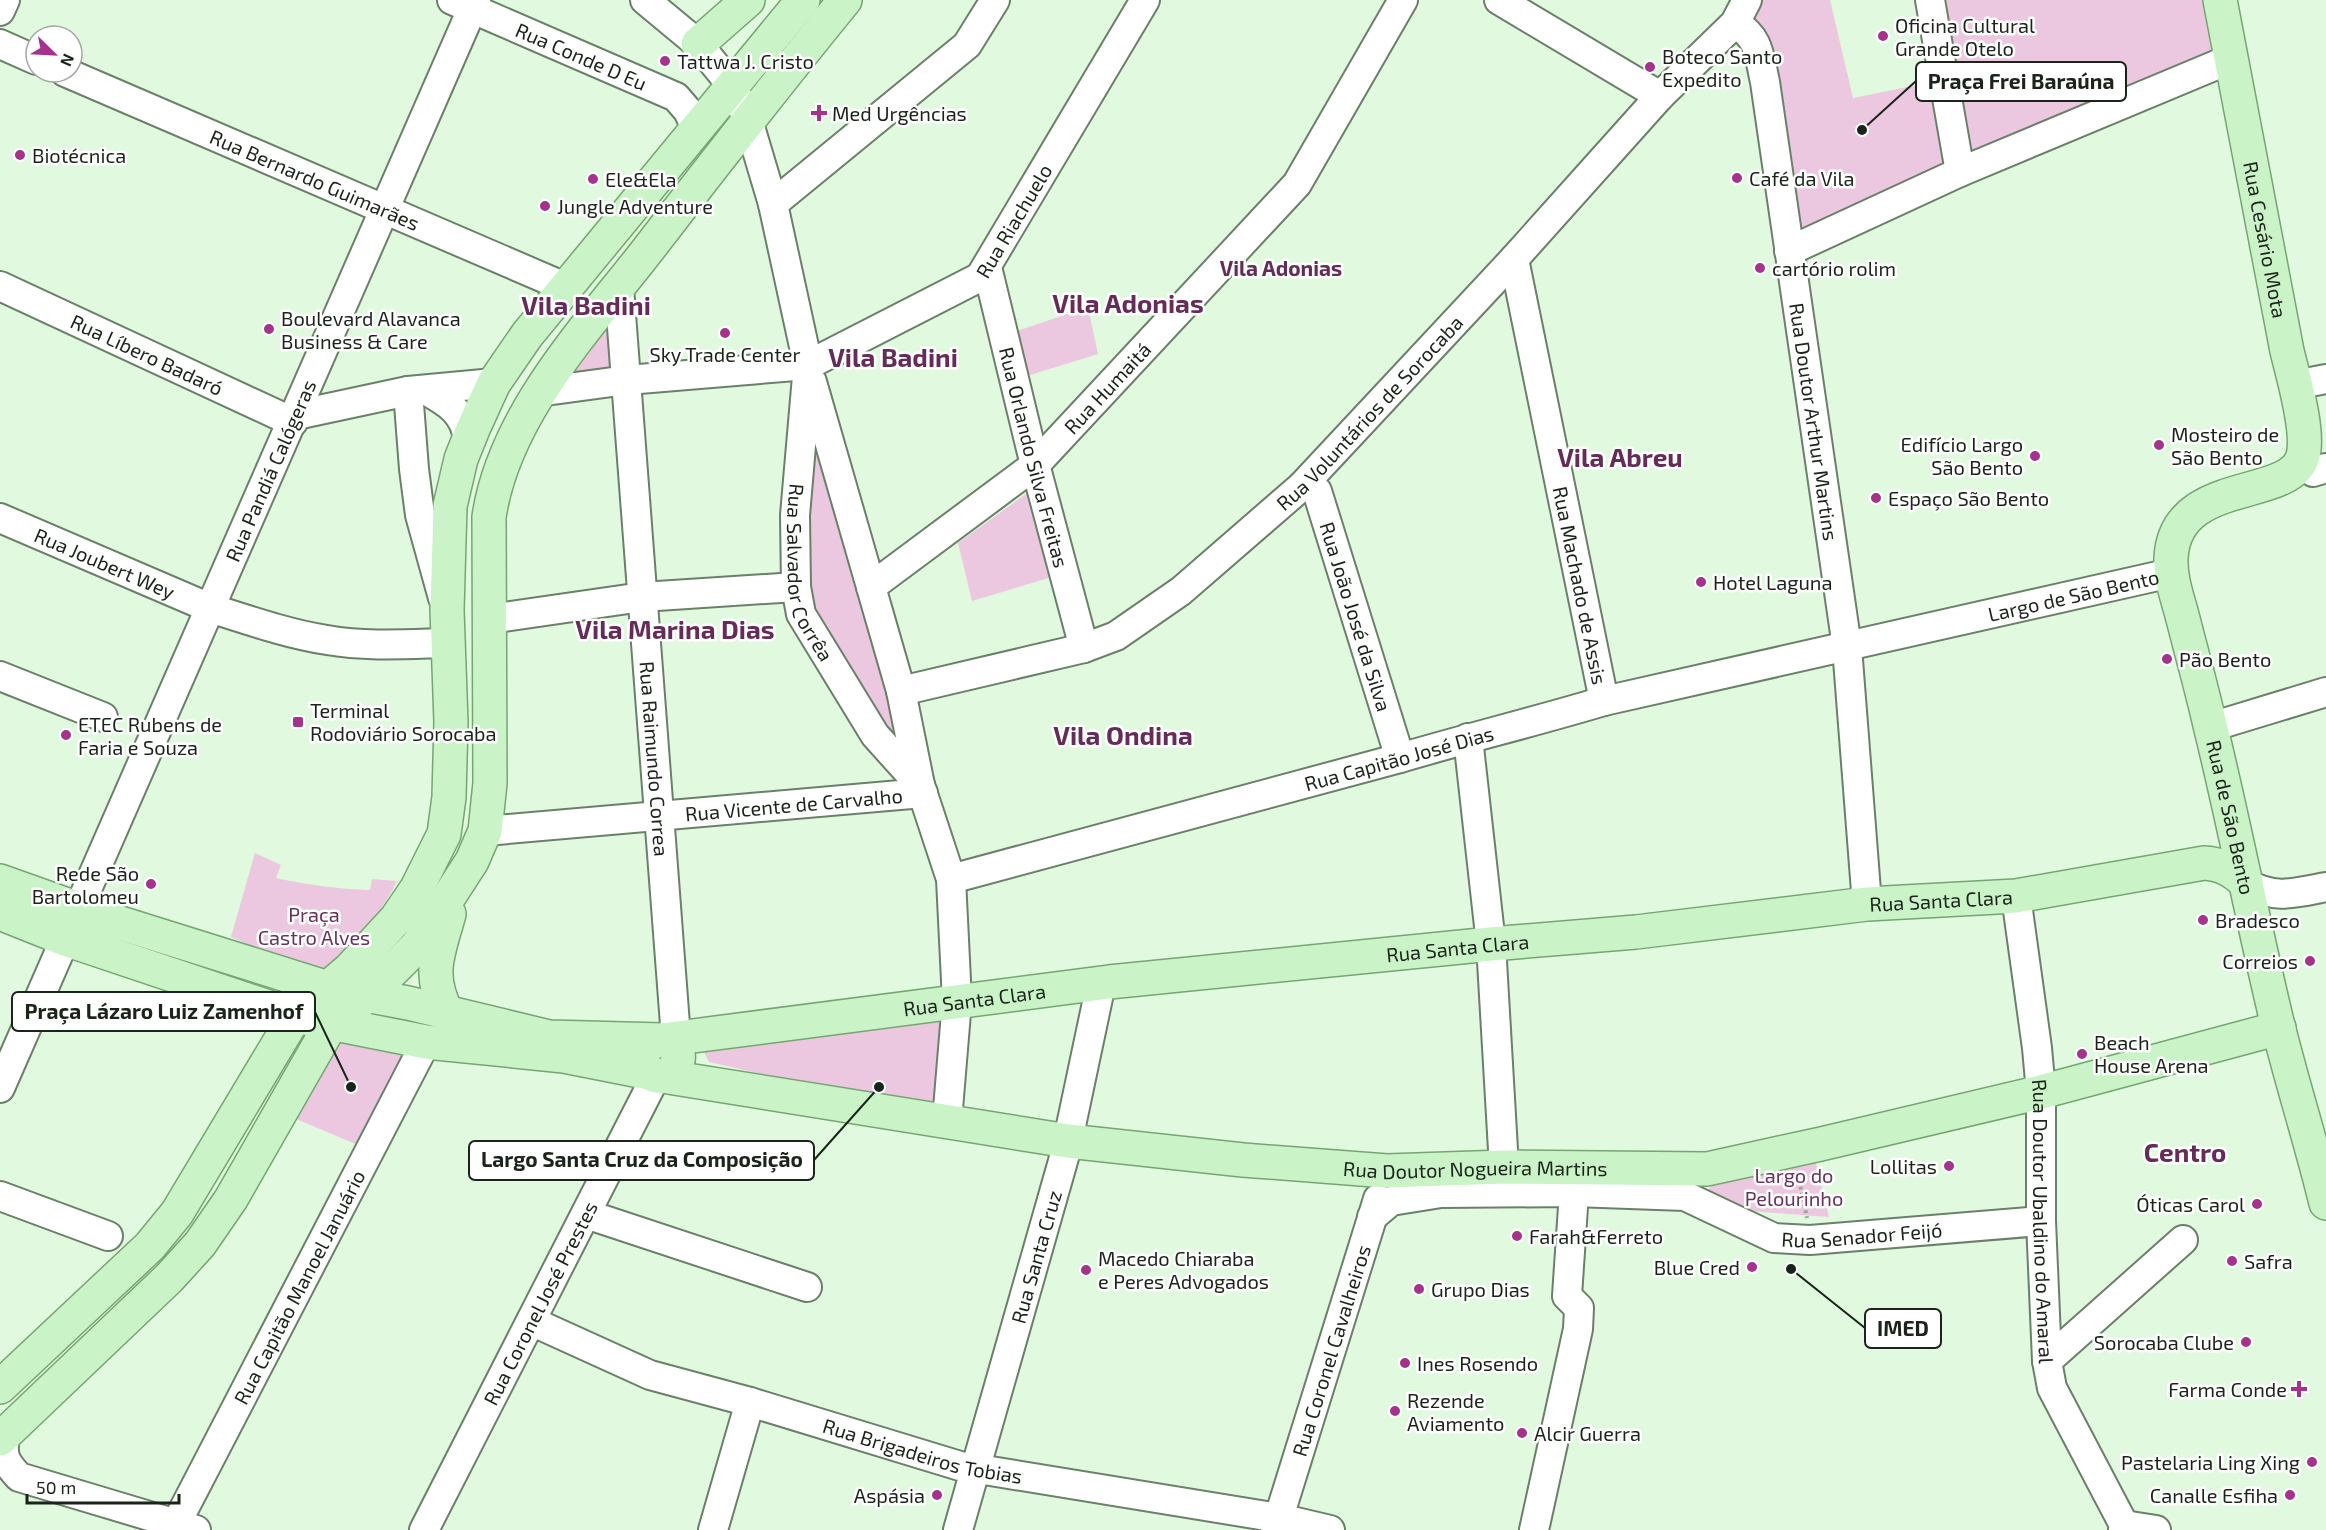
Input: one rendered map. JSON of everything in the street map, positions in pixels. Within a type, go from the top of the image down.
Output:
[{"type":"main road","points":[[698,44],[748,0]]},
{"type":"main road","points":[[0,1387],[150,1246],[177,1213],[296,1016],[350,969],[396,919],[417,888],[444,834],[449,797],[451,722],[447,610],[450,506],[461,459],[468,441],[495,383],[527,334],[803,0]]},
{"type":"main road","points":[[3,1437],[169,1278],[200,1244],[231,1199],[331,1024],[368,995],[417,946],[455,891],[485,831],[490,783],[489,517],[492,496],[511,442],[538,392],[748,120],[845,0]]},
{"type":"main road","name":"Rua Cesário Mota","points":[[2220,0],[2232,70],[2311,382],[2303,428],[2307,468]]},
{"type":"main road","name":"Largo de São Bento","points":[[2171,573],[2174,539],[2187,518],[2198,509],[2218,498],[2307,468]]},
{"type":"main road","name":"Rua de São Bento","points":[[2171,573],[2211,727],[2279,1028],[2325,1196]]},
{"type":"main road","name":"Rua Santa Clara","points":[[71,924],[328,988],[368,995],[549,1037],[663,1056],[952,1002],[1095,984],[1491,944],[1636,932],[1867,904],[2016,896],[2204,863],[2222,865],[2246,884]]},
{"type":"main road","points":[[0,882],[71,924]]},
{"type":"main road","points":[[447,1013],[440,998],[434,969],[455,891]]},
{"type":"main road","points":[[0,913],[71,924]]},
{"type":"main road","name":"Rua Doutor Nogueira Martins","points":[[71,924],[296,1016],[331,1024],[426,1042],[564,1056],[663,1056],[943,1120],[1068,1141],[1405,1179],[1504,1167],[1707,1169],[2041,1092],[2279,1028]]},
{"type":"street","points":[[0,10],[5,0]]},
{"type":"street","name":"Rua Salvador Corrêa","points":[[645,0],[698,44],[733,87],[748,120],[773,204],[808,365],[901,691],[905,755],[922,789],[951,879],[952,1002],[949,1011],[941,1116],[943,1120]]},
{"type":"street","points":[[773,204],[967,45],[995,0]]},
{"type":"street","name":"Rua Riachuelo","points":[[808,365],[980,277],[1145,0]]},
{"type":"street","name":"Rua Humaitá","points":[[871,587],[1035,465],[1298,184],[1403,0]]},
{"type":"street","points":[[1499,0],[1660,96]]},
{"type":"street","points":[[1930,0],[1960,172]]},
{"type":"street","name":"Rua Conde D Eu","points":[[467,3],[676,97],[688,111],[696,128]]},
{"type":"street","name":"Rua Pandiá Calógeras","points":[[0,1088],[294,418],[383,210],[467,3]]},
{"type":"street","name":"Rua Voluntários de Sorocaba","points":[[901,691],[1084,648],[1116,636],[1180,591],[1302,486],[1514,259],[1660,96],[1741,12]]},
{"type":"street","name":"Rua Doutor Arthur Martins","points":[[1741,12],[1746,30],[1756,42],[1765,82],[1846,647],[1867,904]]},
{"type":"street","points":[[0,44],[24,55]]},
{"type":"street","points":[[1789,251],[1960,172],[2221,63],[2232,70]]},
{"type":"street","name":"Rua Bernardo Guimarães","points":[[84,80],[565,286]]},
{"type":"street","name":"Rua Machado de Assis","points":[[1514,259],[1604,701]]},
{"type":"street","name":"Rua Orlando Silva Freitas","points":[[987,267],[1035,465],[1084,648]]},
{"type":"street","name":"Rua Líbero Badaró","points":[[0,286],[294,418]]},
{"type":"street","name":"Rua Raimundo Correa","points":[[619,288],[658,815],[663,1056]]},
{"type":"street","points":[[538,392],[627,380],[808,365]]},
{"type":"street","name":"Rua Salvador Corrêa","points":[[808,365],[795,515],[796,587],[801,614],[875,735],[905,755]]},
{"type":"street","points":[[294,418],[416,391],[495,383]]},
{"type":"street","points":[[416,391],[449,404],[461,415],[467,430],[468,441]]},
{"type":"street","points":[[416,391],[420,515],[447,610]]},
{"type":"street","name":"Rua João José da Silva","points":[[1302,486],[1317,490],[1401,758]]},
{"type":"street","name":"Rua Joubert Wey","points":[[0,518],[210,608],[327,640],[374,644],[448,643]]},
{"type":"street","name":"Largo de São Bento","points":[[1846,647],[2171,573]]},
{"type":"street","points":[[490,619],[642,597],[796,587]]},
{"type":"street","name":"Rua Capitão José Dias","points":[[951,879],[1468,738],[1536,722],[1604,701],[1846,647]]},
{"type":"street","points":[[0,676],[103,717]]},
{"type":"street","points":[[2211,727],[2326,692]]},
{"type":"street","points":[[1468,738],[1491,944],[1504,1167]]},
{"type":"street","name":"Rua Vicente de Carvalho","points":[[485,831],[922,789]]},
{"type":"street","points":[[2246,884],[2256,890],[2282,895],[2326,887]]},
{"type":"street","points":[[2255,923],[2266,907],[2282,895]]},
{"type":"street","name":"Rua Doutor Ubaldino do Amaral","points":[[2016,896],[2041,1092],[2041,1221],[2047,1361],[2052,1388],[2123,1528]]},
{"type":"street","name":"Rua Santa Cruz","points":[[958,1530],[1068,1141],[1098,998],[1098,988],[1095,984]]},
{"type":"street","name":"Rua Capitão Manoel Januário","points":[[180,1528],[426,1042]]},
{"type":"street","name":"Rua Coronel José Prestes","points":[[424,1530],[586,1214],[663,1056]]},
{"type":"street","name":"Rua Senador Feijó","points":[[1372,1217],[1391,1201],[1405,1179],[1441,1193],[1574,1192],[1685,1196],[1774,1238],[1810,1240],[2041,1221]]},
{"type":"street","name":"Rua Coronel Cavalheiros","points":[[1277,1524],[1372,1217],[1405,1179]]},
{"type":"street","points":[[1534,1530],[1578,1329],[1579,1308],[1567,1296],[1574,1192]]},
{"type":"street","points":[[0,1196],[108,1236]]},
{"type":"street","points":[[586,1214],[807,1287]]},
{"type":"street","points":[[2047,1361],[2183,1240]]},
{"type":"street","name":"Rua Brigadeiros Tobias","points":[[531,1321],[650,1375],[750,1402],[960,1466],[1277,1524],[1330,1530]]},
{"type":"street","points":[[713,1530],[750,1402]]},
{"type":"street","points":[[3,1437],[4,1458],[19,1477],[180,1528]]},
{"type":"street","points":[[2123,1528],[2156,1530]]},
{"type":"path","points":[[1796,1167],[1808,1221]]},
{"type":"green space","points":[[1756,0],[1830,0],[1853,98],[1937,81],[1951,162],[1802,236],[1748,14]]},
{"type":"green space","points":[[1938,0],[2211,0],[2217,50],[1971,161]]},
{"type":"green space","points":[[1088,307],[1098,354],[1027,376],[1017,331]]},
{"type":"green space","points":[[607,319],[618,375],[553,382]]},
{"type":"green space","points":[[812,417],[907,749],[895,750],[806,612]]},
{"type":"green space","points":[[1030,491],[1052,577],[972,601],[958,543]]},
{"type":"green space","name":"Praça Castro Alves","points":[[255,853],[281,865],[276,878],[311,885],[370,890],[372,879],[397,881],[383,906],[365,930],[345,951],[322,969],[273,955],[231,937]]},
{"type":"green space","points":[[942,1013],[935,1113],[709,1062],[703,1050]]},
{"type":"green space","points":[[339,1035],[408,1052],[365,1148],[289,1116]]},
{"type":"green space","name":"Largo do Pelourinho","points":[[1814,1155],[1829,1217],[1748,1211],[1707,1190],[1724,1176]]},
{"type":"place","name":"Oficina Cultural Grande Otelo","points":[[1883,36]]},
{"type":"place","name":"Tattwa J. Cristo","points":[[665,61]]},
{"type":"place","name":"Boteco Santo Expedito","points":[[1650,67]]},
{"type":"place","name":"Med Urgências","points":[[819,113]]},
{"type":"place","name":"Praça Frei Baraúna","points":[[1862,130]]},
{"type":"place","name":"Biotécnica","points":[[20,155]]},
{"type":"place","name":"Café da Vila","points":[[1737,178]]},
{"type":"place","name":"Ele&Ela","points":[[593,179]]},
{"type":"place","name":"Jungle Adventure","points":[[545,206]]},
{"type":"place","name":"cartório rolim","points":[[1760,268]]},
{"type":"place","name":"Boulevard Alavanca Business & Care","points":[[269,329]]},
{"type":"place","name":"Sky Trade Center","points":[[725,333]]},
{"type":"place","name":"Mosteiro de São Bento","points":[[2159,445]]},
{"type":"place","name":"Edifício Largo São Bento","points":[[2035,456]]},
{"type":"place","name":"Espaço São Bento","points":[[1876,498]]},
{"type":"place","name":"Hotel Laguna","points":[[1701,582]]},
{"type":"place","name":"Pão Bento","points":[[2167,659]]},
{"type":"place","name":"Terminal Rodoviário Sorocaba","points":[[298,722]]},
{"type":"place","name":"ETEC Rubens de Faria e Souza","points":[[66,735]]},
{"type":"place","name":"Rede São Bartolomeu","points":[[151,884]]},
{"type":"place","name":"Bradesco","points":[[2203,920]]},
{"type":"place","name":"Correios","points":[[2310,961]]},
{"type":"place","name":"Beach House Arena","points":[[2082,1054]]},
{"type":"place","name":"Praça Lázaro Luiz Zamenhof","points":[[351,1087]]},
{"type":"place","name":"Largo Santa Cruz da Composição","points":[[879,1087]]},
{"type":"place","name":"Lollitas","points":[[1949,1166]]},
{"type":"place","name":"Óticas Carol","points":[[2257,1204]]},
{"type":"place","name":"Farah&Ferreto","points":[[1517,1236]]},
{"type":"place","name":"Safra","points":[[2232,1261]]},
{"type":"place","name":"Blue Cred","points":[[1752,1267]]},
{"type":"place","name":"IMED","points":[[1791,1269]]},
{"type":"place","name":"Macedo Chiaraba e Peres Advogados","points":[[1086,1270]]},
{"type":"place","name":"Grupo Dias","points":[[1419,1289]]},
{"type":"place","name":"Sorocaba Clube","points":[[2246,1342]]},
{"type":"place","name":"Ines Rosendo","points":[[1405,1363]]},
{"type":"place","name":"Farma Conde","points":[[2299,1389]]},
{"type":"place","name":"Rezende Aviamento","points":[[1395,1411]]},
{"type":"place","name":"Alcir Guerra","points":[[1522,1433]]},
{"type":"place","name":"Pastelaria Ling Xing","points":[[2312,1462]]},
{"type":"place","name":"Aspásia","points":[[937,1495]]},
{"type":"place","name":"Canalle Esfiha","points":[[2290,1495]]},
{"type":"district","name":"Vila Adonias","points":[[1281,267]]},
{"type":"district","name":"Vila Adonias","points":[[1128,302]]},
{"type":"district","name":"Vila Badini","points":[[586,304]]},
{"type":"district","name":"Vila Badini","points":[[893,356]]},
{"type":"district","name":"Vila Abreu","points":[[1620,456]]},
{"type":"district","name":"Vila Marina Dias","points":[[675,628]]},
{"type":"district","name":"Vila Ondina","points":[[1123,734]]},
{"type":"district","name":"Centro","points":[[2185,1151]]}]
